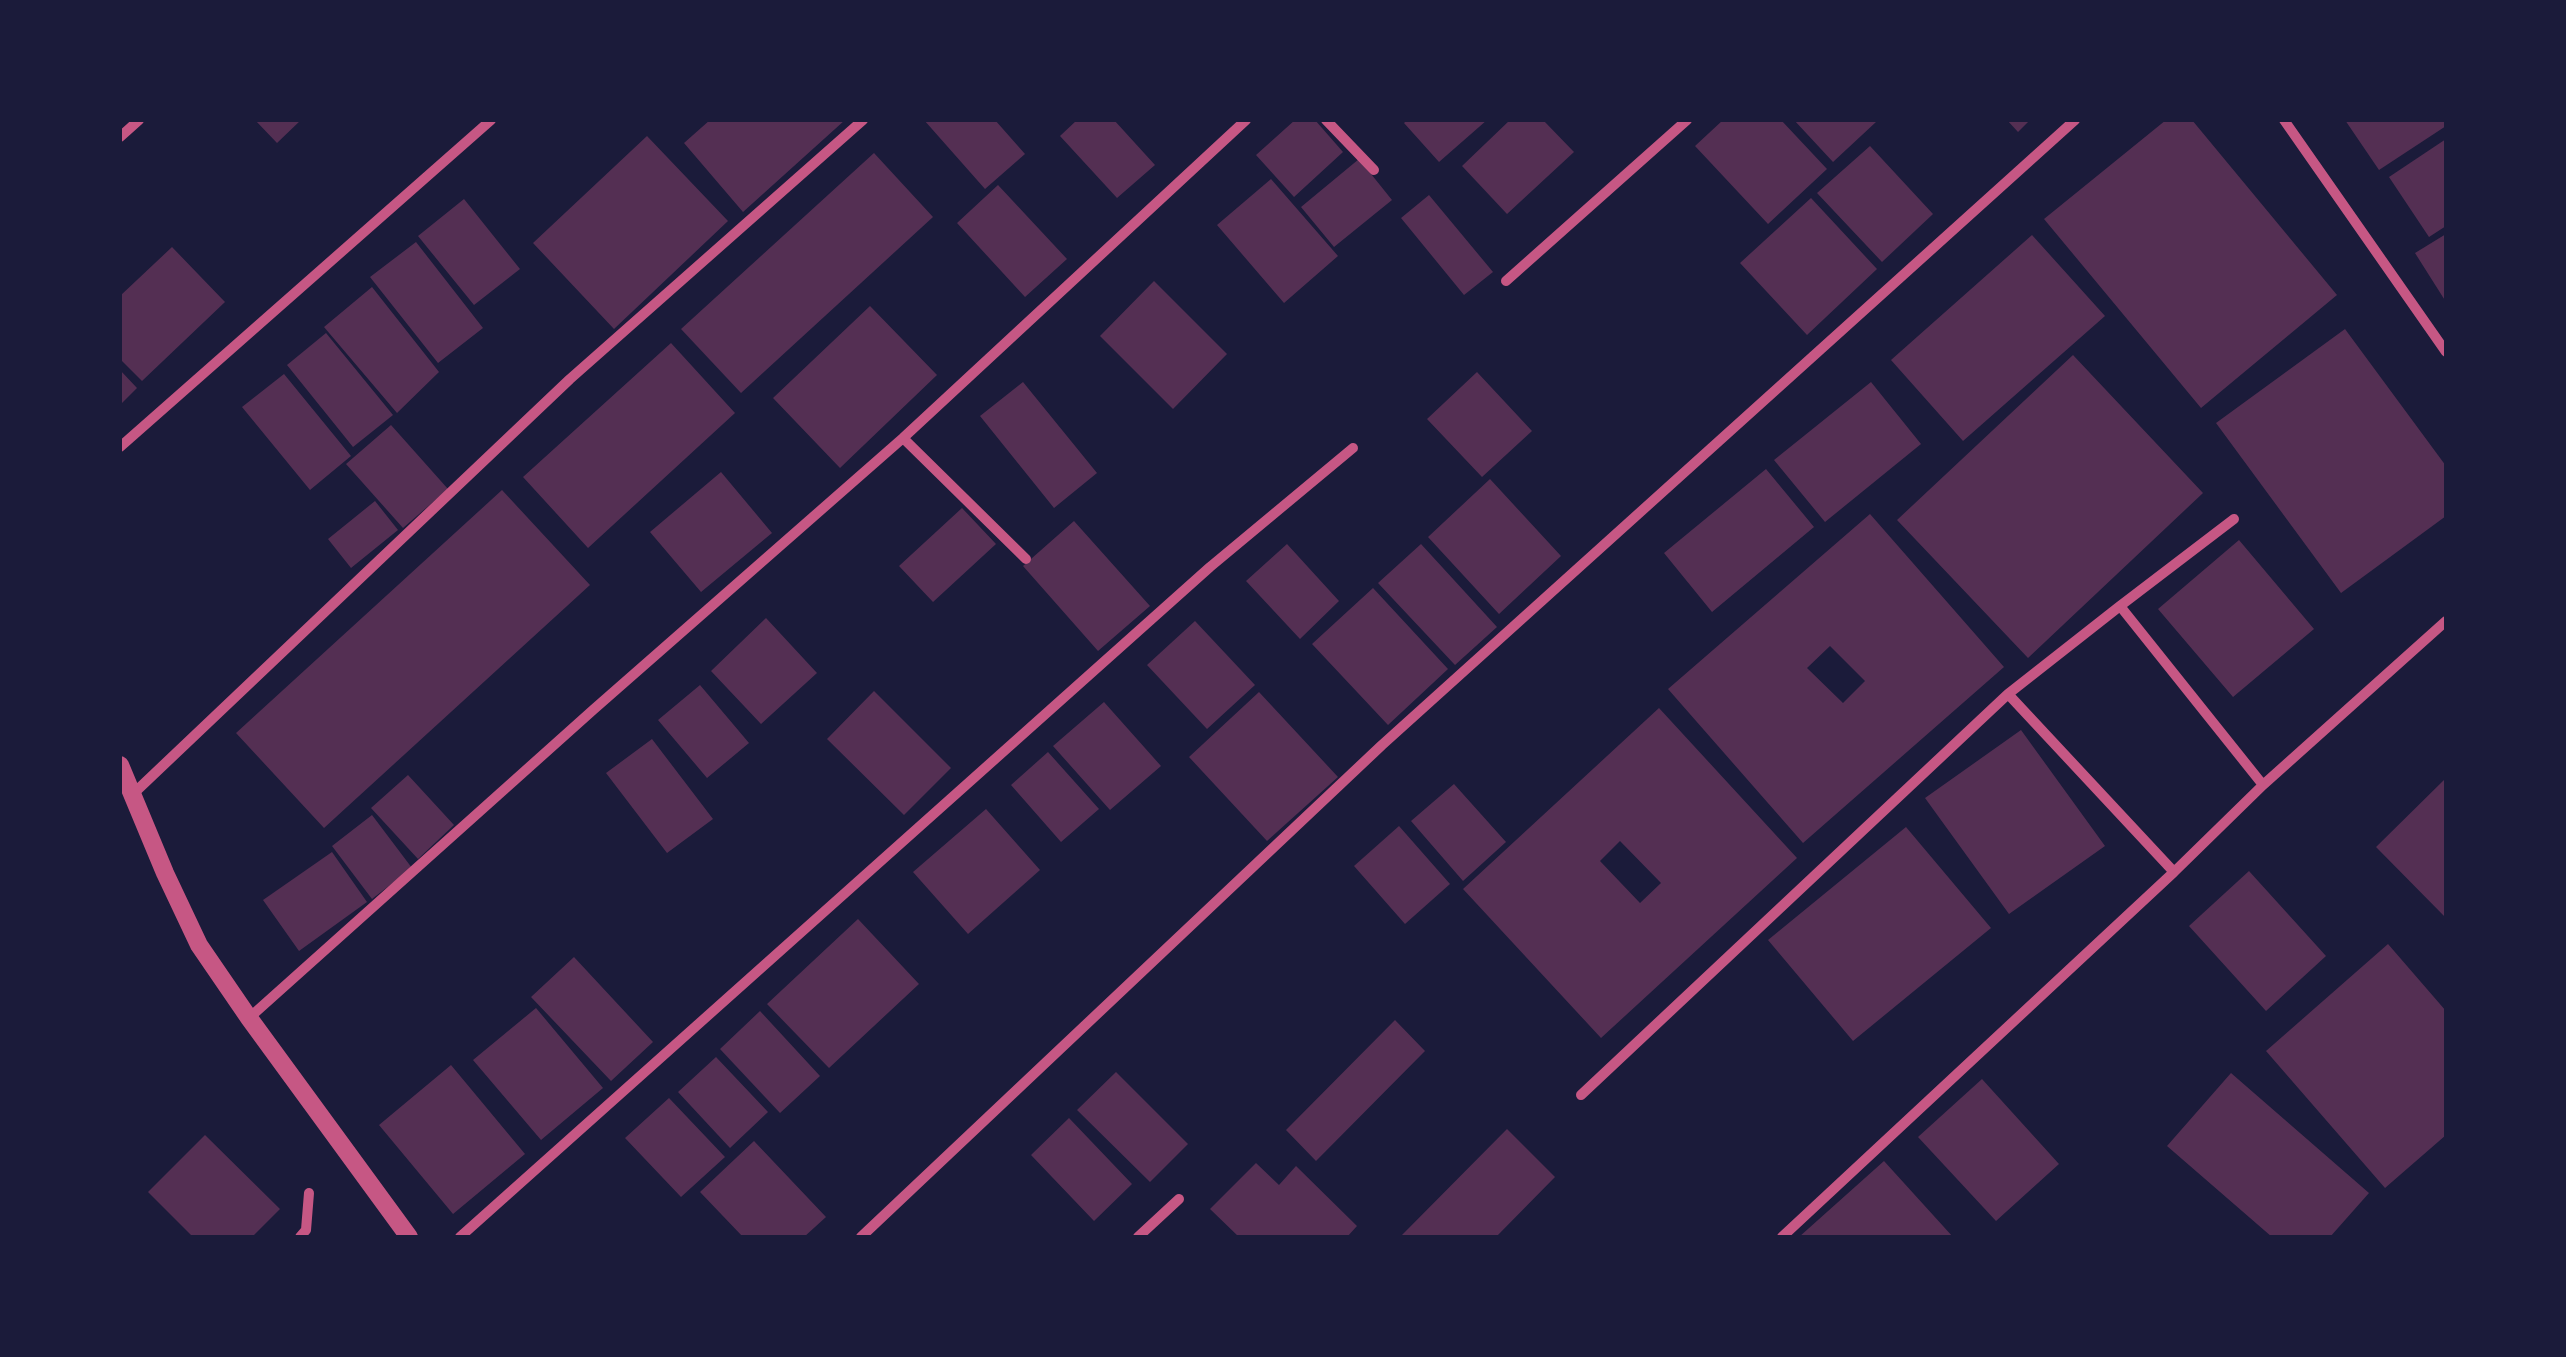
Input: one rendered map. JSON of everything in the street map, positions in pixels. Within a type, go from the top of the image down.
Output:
[{"type":"street","points":[[120,136],[138,120]]},
{"type":"street","points":[[120,447],[491,120]]},
{"type":"street","points":[[132,794],[570,380],[863,120]]},
{"type":"street","points":[[249,1018],[903,438],[1246,120]]},
{"type":"street","points":[[1326,120],[1374,170]]},
{"type":"street","points":[[1506,282],[1687,120]]},
{"type":"street","points":[[860,1237],[1382,745],[2075,120]]},
{"type":"street","points":[[2284,120],[2446,352]]},
{"type":"street","points":[[903,438],[1026,559]]},
{"type":"street","points":[[460,1237],[1196,580],[1353,448]]},
{"type":"street","points":[[1581,1095],[2008,694],[2234,519]]},
{"type":"street","points":[[2120,606],[2263,784]]},
{"type":"street","points":[[1782,1237],[2174,872],[2263,784],[2446,621]]},
{"type":"street","points":[[2008,694],[2174,872]]},
{"type":"street","points":[[120,765],[182,913],[200,945],[409,1237]]},
{"type":"street","points":[[300,1237],[306,1230],[309,1193]]},
{"type":"street","points":[[1138,1237],[1179,1199]]},
{"type":"building","points":[[255,120],[301,120],[277,143]]},
{"type":"building","points":[[710,120],[845,120],[743,212],[684,143]]},
{"type":"building","points":[[924,120],[995,120],[1025,154],[985,189]]},
{"type":"building","points":[[1077,120],[1114,120],[1155,165],[1117,198],[1060,136]]},
{"type":"building","points":[[1295,120],[1315,120],[1343,152],[1294,197],[1256,155]]},
{"type":"building","points":[[1487,120],[1439,162],[1404,123]]},
{"type":"building","points":[[1510,120],[1543,120],[1574,152],[1507,214],[1462,166]]},
{"type":"building","points":[[1723,120],[1781,120],[1827,169],[1768,224],[1695,146]]},
{"type":"building","points":[[1794,120],[1874,120],[1876,122],[1833,162]]},
{"type":"building","points":[[2007,120],[2030,120],[2018,132]]},
{"type":"building","points":[[2166,120],[2192,120],[2337,295],[2201,408],[2044,219]]},
{"type":"building","points":[[2345,120],[2446,120],[2446,126],[2379,170]]},
{"type":"building","points":[[647,136],[728,221],[614,329],[533,243]]},
{"type":"building","points":[[2446,139],[2446,226],[2429,237],[2389,177]]},
{"type":"building","points":[[1870,146],[1933,214],[1882,262],[1817,193]]},
{"type":"building","points":[[874,153],[933,217],[741,393],[681,329]]},
{"type":"building","points":[[1359,159],[1392,200],[1334,247],[1301,207]]},
{"type":"building","points":[[1271,179],[1338,256],[1284,303],[1217,225]]},
{"type":"building","points":[[998,185],[1067,259],[1025,297],[957,223]]},
{"type":"building","points":[[1429,195],[1493,272],[1464,295],[1401,218]]},
{"type":"building","points":[[1811,198],[1877,269],[1807,335],[1740,263]]},
{"type":"building","points":[[464,199],[520,269],[474,305],[418,236]]},
{"type":"building","points":[[2446,234],[2446,302],[2415,253]]},
{"type":"building","points":[[2032,235],[2105,316],[1963,441],[1891,360]]},
{"type":"building","points":[[416,242],[483,328],[438,363],[370,277]]},
{"type":"building","points":[[172,247],[225,302],[142,381],[120,359],[120,296]]},
{"type":"building","points":[[1154,281],[1227,354],[1173,409],[1100,336]]},
{"type":"building","points":[[372,287],[439,372],[397,413],[324,327]]},
{"type":"building","points":[[870,306],[937,375],[840,468],[773,398]]},
{"type":"building","points":[[2345,329],[2446,466],[2446,516],[2341,593],[2216,423]]},
{"type":"building","points":[[326,333],[393,415],[353,447],[287,365]]},
{"type":"building","points":[[671,343],[735,413],[588,548],[523,477]]},
{"type":"building","points":[[2073,355],[2203,493],[2028,658],[1897,520]]},
{"type":"building","points":[[120,370],[137,388],[120,405]]},
{"type":"building","points":[[1477,372],[1532,431],[1482,477],[1427,419]]},
{"type":"building","points":[[284,374],[351,456],[310,490],[242,407]]},
{"type":"building","points":[[1023,382],[1097,473],[1054,508],[980,416]]},
{"type":"building","points":[[1871,382],[1921,444],[1825,522],[1774,460]]},
{"type":"building","points":[[391,425],[448,489],[403,528],[346,464]]},
{"type":"building","points":[[1766,469],[1814,527],[1712,612],[1664,553]]},
{"type":"building","points":[[721,472],[772,533],[701,592],[650,532]]},
{"type":"building","points":[[1490,479],[1561,556],[1499,614],[1428,537]]},
{"type":"building","points":[[502,490],[590,585],[324,828],[236,733]]},
{"type":"building","points":[[375,501],[398,530],[351,568],[328,539]]},
{"type":"building","points":[[962,508],[996,544],[933,602],[899,566]]},
{"type":"building","points":[[1870,514],[2004,667],[1803,843],[1668,689]],"holes":[[[1830,646],[1865,681],[1843,703],[1807,668]]]},
{"type":"building","points":[[1074,521],[1150,606],[1098,651],[1023,566]]},
{"type":"building","points":[[2239,540],[2314,629],[2233,697],[2158,609]]},
{"type":"building","points":[[1287,544],[1339,601],[1300,639],[1246,581]]},
{"type":"building","points":[[1421,544],[1497,627],[1455,665],[1378,583]]},
{"type":"building","points":[[1373,588],[1448,669],[1388,725],[1312,644]]},
{"type":"building","points":[[766,618],[817,673],[761,724],[711,671]]},
{"type":"building","points":[[1195,621],[1255,685],[1207,729],[1147,665]]},
{"type":"building","points":[[700,685],[749,743],[707,778],[658,720]]},
{"type":"building","points":[[874,691],[951,768],[904,815],[827,739]]},
{"type":"building","points":[[1259,692],[1338,777],[1267,841],[1189,757]]},
{"type":"building","points":[[1104,702],[1161,766],[1110,810],[1053,746]]},
{"type":"building","points":[[1659,708],[1797,858],[1601,1038],[1463,889]],"holes":[[[1620,841],[1661,883],[1640,903],[1600,861]]]},
{"type":"building","points":[[2021,730],[2105,846],[2009,914],[1925,798]]},
{"type":"building","points":[[652,739],[713,819],[667,853],[606,773]]},
{"type":"building","points":[[1048,752],[1099,809],[1061,842],[1011,785]]},
{"type":"building","points":[[408,775],[454,825],[418,859],[371,808]]},
{"type":"building","points":[[2446,778],[2446,918],[2376,847]]},
{"type":"building","points":[[1454,784],[1506,842],[1463,881],[1411,821]]},
{"type":"building","points":[[986,809],[1040,870],[968,934],[913,872]]},
{"type":"building","points":[[372,815],[412,868],[372,899],[332,846]]},
{"type":"building","points":[[1399,826],[1450,884],[1405,924],[1354,866]]},
{"type":"building","points":[[1906,827],[1991,928],[1853,1041],[1768,940]]},
{"type":"building","points":[[332,852],[367,902],[299,951],[263,900]]},
{"type":"building","points":[[2249,871],[2326,956],[2266,1011],[2189,926]]},
{"type":"building","points":[[858,919],[919,984],[829,1068],[767,1004]]},
{"type":"building","points":[[2388,944],[2446,1011],[2446,1135],[2385,1188],[2266,1051]]},
{"type":"building","points":[[574,957],[653,1042],[611,1081],[531,997]]},
{"type":"building","points":[[536,1008],[603,1088],[541,1140],[473,1060]]},
{"type":"building","points":[[760,1011],[820,1076],[780,1113],[720,1049]]},
{"type":"building","points":[[1395,1020],[1425,1051],[1316,1161],[1286,1130]]},
{"type":"building","points":[[716,1057],[768,1112],[730,1148],[678,1092]]},
{"type":"building","points":[[451,1065],[525,1154],[453,1214],[379,1125]]},
{"type":"building","points":[[1116,1072],[1188,1144],[1150,1182],[1077,1110]]},
{"type":"building","points":[[2231,1073],[2369,1193],[2330,1237],[2272,1237],[2167,1146]]},
{"type":"building","points":[[1982,1079],[2059,1164],[1996,1221],[1918,1137]]},
{"type":"building","points":[[669,1098],[725,1157],[681,1197],[625,1138]]},
{"type":"building","points":[[1069,1118],[1132,1184],[1094,1221],[1031,1155]]},
{"type":"building","points":[[1507,1129],[1555,1177],[1496,1237],[1400,1237]]},
{"type":"building","points":[[205,1135],[280,1209],[252,1237],[193,1237],[148,1192]]},
{"type":"building","points":[[754,1141],[826,1217],[804,1237],[743,1237],[700,1192]]},
{"type":"building","points":[[1884,1161],[1953,1237],[1799,1237]]},
{"type":"building","points":[[1256,1163],[1279,1185],[1296,1166],[1357,1226],[1347,1237],[1239,1237],[1210,1209]]}]
